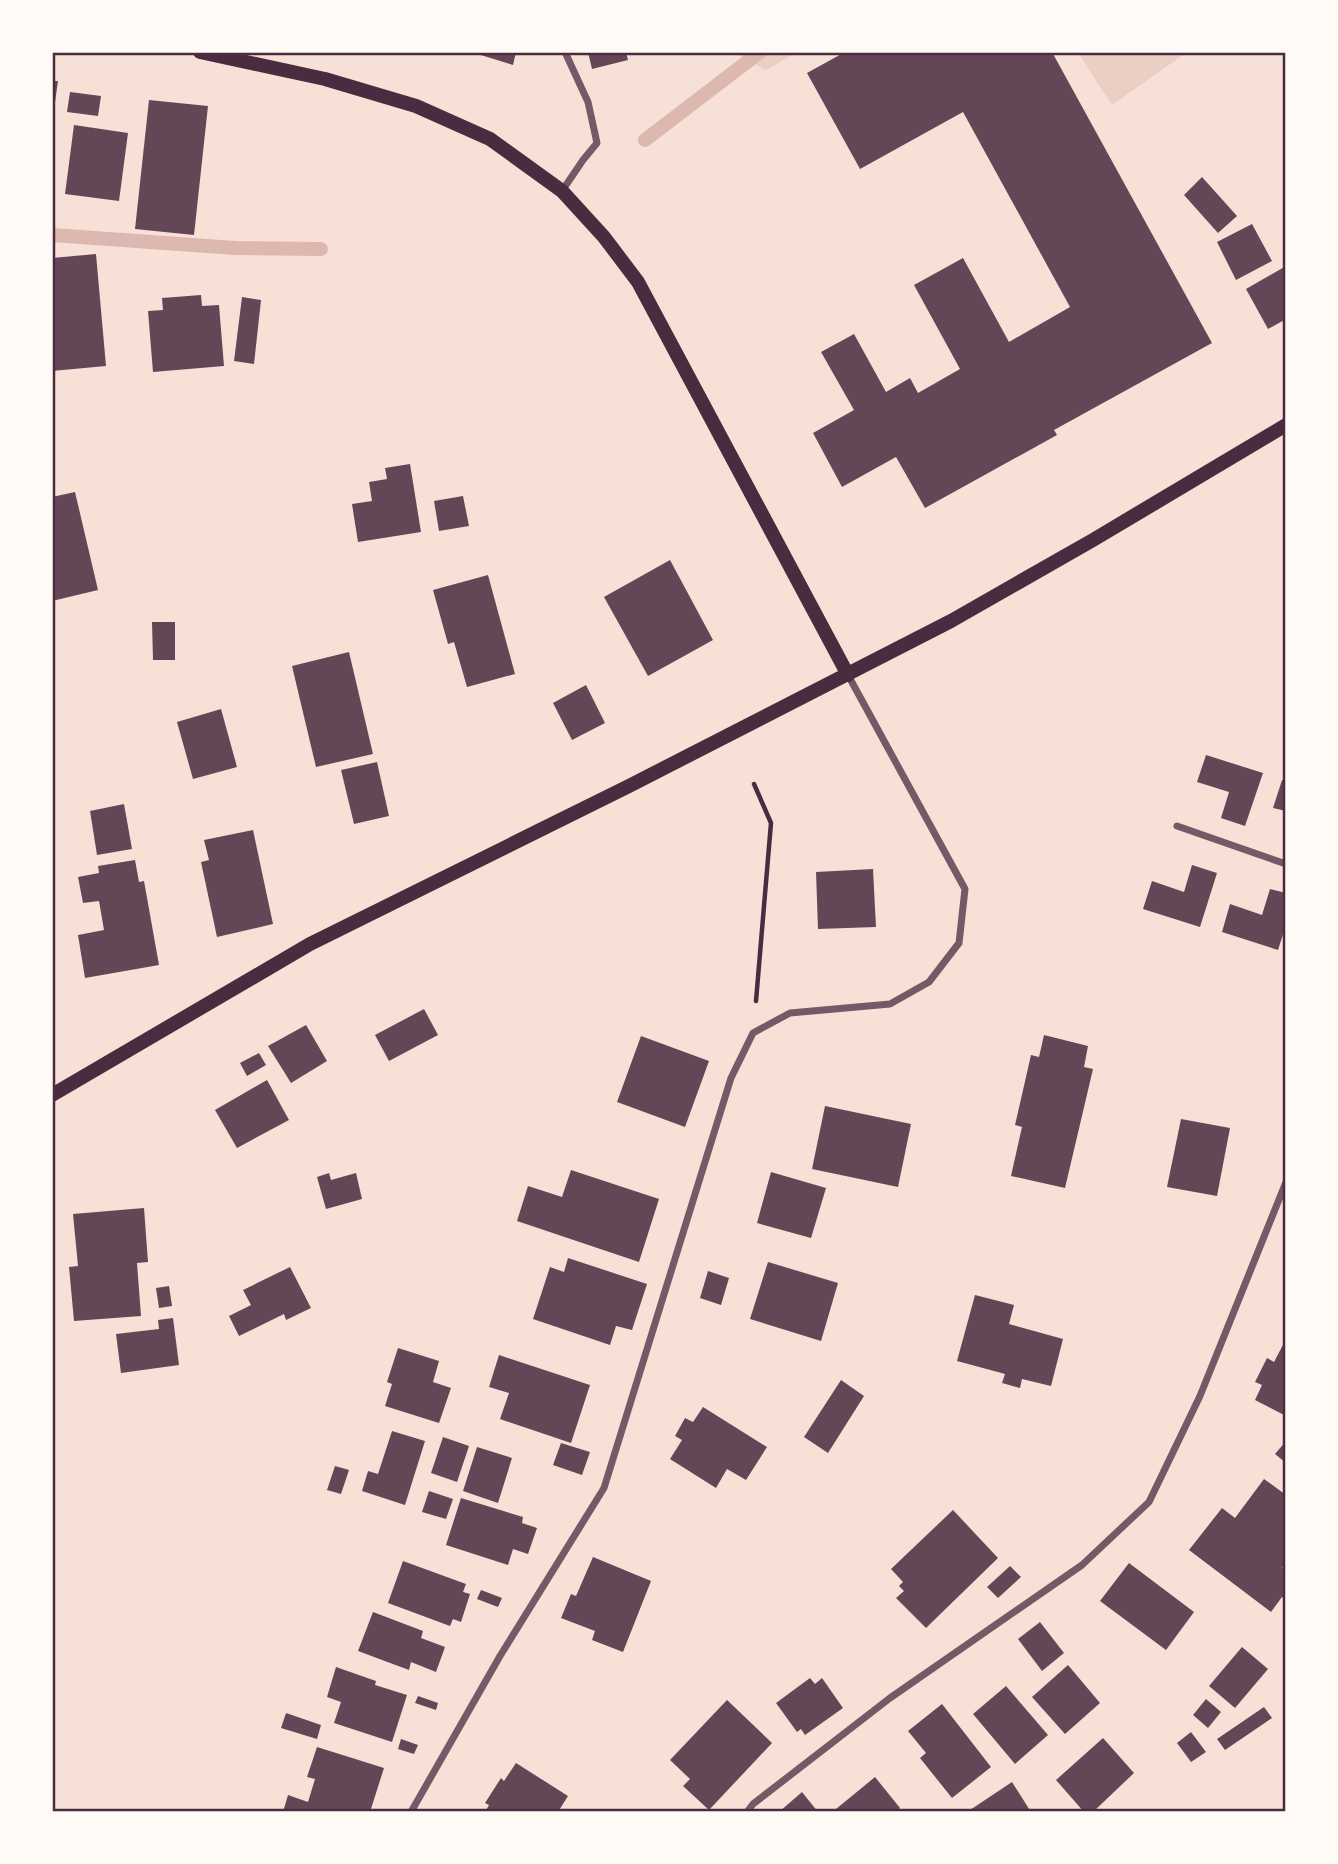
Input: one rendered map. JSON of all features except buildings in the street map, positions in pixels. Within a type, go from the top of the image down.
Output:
[{"type":"main road","points":[[200,52],[326,79],[416,106],[490,139],[562,191],[604,237],[638,282],[848,675]]},
{"type":"main road","points":[[52,1095],[310,944],[848,675],[986,601],[1286,425]]},
{"type":"street","points":[[562,191],[597,143],[589,102],[565,52]]},
{"type":"street","points":[[411,1811],[500,1656],[604,1488],[731,1078],[753,1033],[790,1013],[890,1004],[929,982],[959,943],[965,888],[848,675]]},
{"type":"street","points":[[1177,826],[1286,864]]},
{"type":"street","points":[[747,1811],[890,1698],[1082,1565],[1149,1502],[1200,1396],[1286,1182]]},
{"type":"path","points":[[753,1033],[771,824],[754,784]]},
{"type":"shaded area","points":[[734,53],[796,53],[766,70]]},
{"type":"shaded area","points":[[1078,53],[1186,53],[1112,105]]},
{"type":"waterway","points":[[645,140],[760,52]]},
{"type":"waterway","points":[[52,235],[235,248],[321,249]]}]
